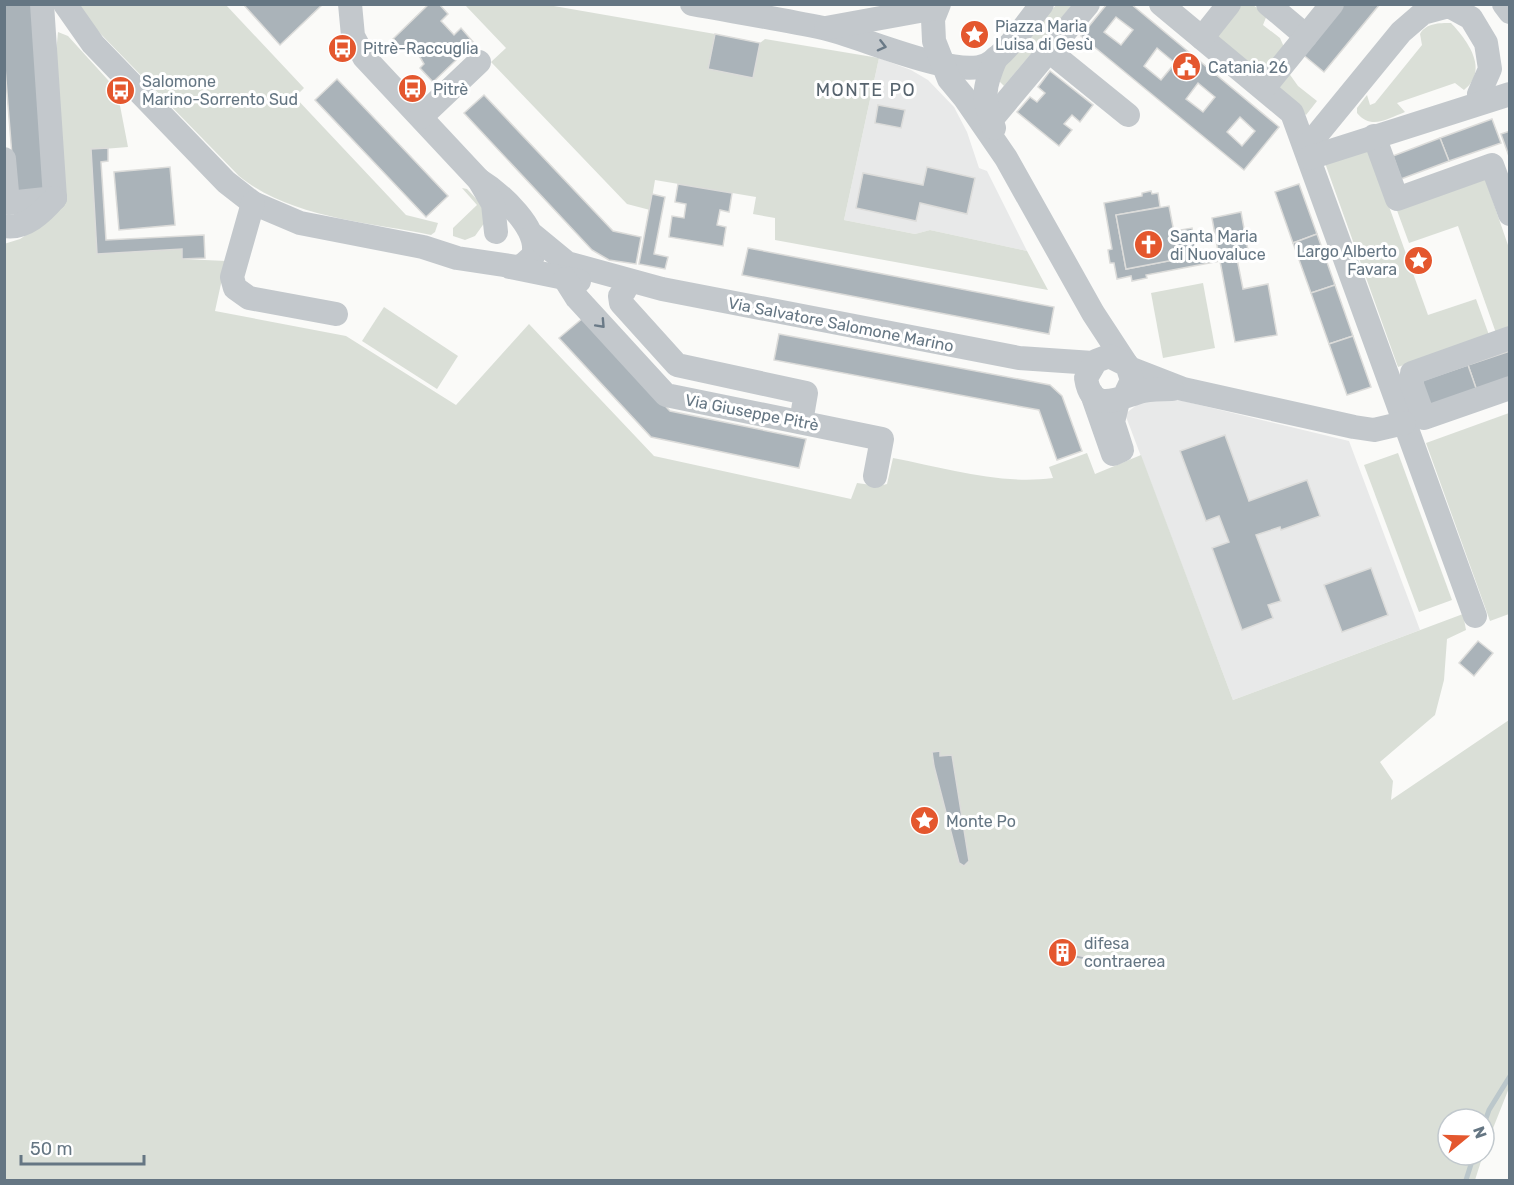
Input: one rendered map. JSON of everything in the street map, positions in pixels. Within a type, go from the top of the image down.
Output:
[{"type":"street","points":[[350,4],[353,36],[358,48],[479,180],[493,204],[492,253],[507,266],[523,265],[533,256],[530,232],[496,190],[479,180]]},
{"type":"street","points":[[363,4],[367,42],[377,71]]},
{"type":"street","points":[[692,4],[826,28],[857,40],[964,68],[975,68],[996,58]]},
{"type":"street","points":[[1006,158],[984,98],[985,87],[996,58],[1042,4]]},
{"type":"street","points":[[991,120],[1088,4]]},
{"type":"street","points":[[1161,4],[1292,112],[1475,616]]},
{"type":"street","points":[[1202,38],[1229,4]]},
{"type":"street","points":[[1268,4],[1306,36]]},
{"type":"street","points":[[1264,88],[1332,4]]},
{"type":"street","points":[[1504,4],[1509,12]]},
{"type":"street","points":[[826,28],[887,11],[937,6],[934,41],[949,79],[1006,158],[1093,313],[1128,366],[1131,387],[1121,399],[1113,422],[1122,450],[1113,454],[1086,378],[1101,339],[1093,313]]},
{"type":"street","points":[[1308,153],[1401,32],[1423,13],[1449,6],[1471,18],[1486,43],[1490,69],[1479,94]]},
{"type":"street","points":[[55,198],[46,53],[43,37],[57,7],[226,182],[253,203],[300,223],[423,248],[457,258],[625,290],[662,289]]},
{"type":"street","points":[[1049,51],[1128,115]]},
{"type":"street","points":[[421,117],[479,62]]},
{"type":"street","points":[[1308,153],[1508,97]]},
{"type":"street","points":[[1374,136],[1396,200],[1492,165],[1509,214]]},
{"type":"street","points":[[4,159],[8,203],[55,198]]},
{"type":"street","points":[[4,226],[18,226],[31,220],[55,198]]},
{"type":"street","points":[[253,203],[232,277],[235,288],[249,298],[336,314]]},
{"type":"street","points":[[423,248],[469,248],[507,224],[514,223],[530,232],[567,263],[662,289]]},
{"type":"street","name":"Via Giuseppe Pitrè","points":[[565,279],[577,298],[666,395],[882,439],[874,476]]},
{"type":"street","name":"Via Salvatore Salomone Marino","points":[[662,289],[1019,358]]},
{"type":"street","points":[[625,290],[620,296],[621,303],[677,365],[807,393],[801,422]]},
{"type":"street","points":[[630,355],[651,336]]},
{"type":"street","points":[[1509,338],[1412,373],[1412,385],[1424,418],[1509,388]]},
{"type":"street","points":[[1019,358],[1094,362],[1102,358],[1116,357],[1128,366],[1183,389],[1354,427],[1374,430],[1404,423]]},
{"type":"street","points":[[1019,358],[1070,374],[1101,401],[1121,399],[1153,390],[1183,389]]},
{"type":"street","points":[[666,395],[677,365]]},
{"type":"street","points":[[768,415],[775,386]]},
{"type":"shaded area","points":[[76,5],[226,5],[304,88],[295,97],[406,215],[438,223],[435,232],[431,235],[330,216],[306,210],[259,190],[239,176],[92,25]]},
{"type":"shaded area","points":[[465,5],[548,5],[715,34],[709,69],[753,78],[760,43],[765,39],[879,58],[844,220],[915,234],[930,230],[1027,251],[1048,290],[775,240],[775,218],[753,214],[756,197],[655,180],[650,210],[627,204],[491,62],[506,48]]},
{"type":"shaded area","points":[[1056,5],[1072,5],[1004,86],[995,77]]},
{"type":"shaded area","points":[[1241,5],[1253,5],[1267,15],[1263,25],[1280,38],[1284,47],[1264,76],[1215,35]]},
{"type":"shaded area","points":[[1451,23],[1469,46],[1473,55],[1476,64],[1472,82],[1464,90],[1455,83],[1397,103],[1405,112],[1380,122],[1362,118],[1357,113],[1357,108],[1367,95],[1370,105],[1375,103],[1422,45],[1420,34],[1423,30],[1433,24]]},
{"type":"shaded area","points":[[58,32],[68,36],[117,90],[128,147],[91,150],[97,254],[182,249],[183,259],[226,261],[215,311],[346,336],[456,405],[529,324],[654,456],[851,499],[857,483],[879,486],[887,484],[893,458],[973,474],[1033,480],[1053,478],[1049,467],[1087,453],[1095,474],[1141,455],[1233,700],[1463,614],[1466,630],[1447,639],[1444,680],[1435,715],[1380,762],[1393,781],[1391,800],[1509,720],[1509,1088],[1496,1121],[1496,1107],[1436,1107],[1436,1167],[1479,1167],[1475,1180],[5,1180],[4,244],[20,239],[40,226]]},
{"type":"shaded area","points":[[879,58],[911,70],[928,80],[954,107],[967,132],[979,168],[987,171],[1027,251],[930,230],[915,234],[844,220]]},
{"type":"shaded area","points":[[1288,72],[1298,86],[1317,101],[1306,115],[1275,85]]},
{"type":"shaded area","points":[[1368,148],[1428,315],[1476,299],[1489,335],[1398,367],[1325,163]]},
{"type":"shaded area","points":[[1483,173],[1509,248],[1509,329],[1496,333],[1458,226],[1409,243],[1395,205]]},
{"type":"shaded area","points":[[462,188],[467,189],[482,205],[485,222],[475,236],[465,240],[453,236],[453,228],[477,205]]},
{"type":"shaded area","points":[[1203,283],[1215,348],[1163,358],[1151,293]]},
{"type":"shaded area","points":[[384,307],[458,356],[437,389],[362,341]]},
{"type":"shaded area","points":[[1175,399],[1349,441],[1420,630],[1233,700],[1125,414],[1142,401]]},
{"type":"shaded area","points":[[1509,413],[1509,614],[1490,621],[1426,443]]},
{"type":"shaded area","points":[[1398,453],[1452,600],[1419,612],[1364,465]]},
{"type":"building","points":[[4,4],[32,4],[46,191],[15,193],[4,55]]},
{"type":"building","points":[[243,4],[323,4],[280,45]]},
{"type":"building","points":[[429,4],[439,4],[448,14],[441,21],[454,35],[461,28],[474,43],[433,82],[420,68],[424,64],[417,52],[414,55],[410,50],[407,54],[393,39]]},
{"type":"building","points":[[1107,4],[1131,4],[1279,127],[1244,170],[1081,36]],"holes":[[[1116,17],[1133,30],[1121,45],[1104,32]],[[1157,48],[1175,63],[1161,80],[1144,66]],[[1198,83],[1215,97],[1203,112],[1186,99]],[[1240,117],[1255,131],[1242,146],[1227,132]]]},
{"type":"building","points":[[1341,4],[1380,4],[1324,72],[1301,53]]},
{"type":"building","points":[[715,34],[760,43],[753,78],[708,69]]},
{"type":"building","points":[[1050,71],[1093,105],[1080,122],[1072,115],[1064,124],[1072,130],[1059,146],[1017,112],[1030,97],[1037,102],[1045,93],[1038,87]]},
{"type":"building","points":[[337,79],[448,196],[426,217],[315,100]]},
{"type":"building","points":[[484,95],[613,231],[641,237],[636,264],[609,260],[592,250],[464,113]]},
{"type":"building","points":[[878,105],[905,110],[901,128],[875,123]]},
{"type":"building","points":[[1492,119],[1501,143],[1449,161],[1440,138]]},
{"type":"building","points":[[1510,131],[1510,159],[1501,134]]},
{"type":"building","points":[[1440,138],[1449,161],[1401,179],[1393,156]]},
{"type":"building","points":[[108,148],[108,161],[101,162],[106,240],[204,235],[205,258],[182,259],[182,249],[97,254],[91,149]]},
{"type":"building","points":[[170,167],[175,225],[119,230],[114,172]]},
{"type":"building","points":[[927,167],[975,178],[967,214],[920,203],[916,221],[856,208],[863,173],[923,185]]},
{"type":"building","points":[[678,184],[732,193],[729,212],[720,210],[717,225],[726,227],[723,246],[669,237],[672,216],[684,218],[686,204],[675,202]]},
{"type":"building","points":[[1299,184],[1317,234],[1293,243],[1275,192]]},
{"type":"building","points":[[1151,191],[1152,194],[1158,193],[1160,207],[1116,215],[1126,269],[1179,259],[1174,231],[1192,228],[1197,255],[1218,251],[1212,218],[1241,212],[1249,256],[1237,259],[1243,289],[1268,284],[1277,335],[1235,342],[1220,261],[1146,275],[1147,278],[1132,281],[1131,276],[1117,279],[1114,263],[1110,263],[1108,250],[1112,249],[1104,203],[1142,196],[1142,193]]},
{"type":"building","points":[[652,194],[665,197],[654,254],[668,257],[665,269],[639,264]]},
{"type":"building","name":"Santa Maria di Nuovaluce","points":[[1169,206],[1179,259],[1126,269],[1116,215]]},
{"type":"building","points":[[1317,234],[1335,285],[1311,293],[1293,243]]},
{"type":"building","points":[[748,248],[1054,307],[1049,334],[742,275]]},
{"type":"building","points":[[1335,285],[1353,336],[1329,344],[1311,293]]},
{"type":"building","points":[[583,318],[670,411],[806,439],[799,468],[651,437],[559,338]]},
{"type":"building","points":[[779,334],[1050,385],[1062,396],[1082,451],[1057,460],[1039,410],[774,360]]},
{"type":"building","points":[[1353,336],[1371,387],[1347,395],[1329,344]]},
{"type":"building","points":[[1510,351],[1510,379],[1477,391],[1468,365]]},
{"type":"building","points":[[1468,365],[1477,391],[1426,409],[1418,382]]},
{"type":"building","points":[[1225,435],[1249,501],[1307,480],[1320,516],[1281,530],[1280,527],[1256,535],[1281,601],[1268,605],[1273,618],[1242,630],[1212,548],[1229,542],[1219,516],[1206,521],[1180,451]]},
{"type":"building","points":[[1371,568],[1388,615],[1342,632],[1324,585]]},
{"type":"building","points":[[1478,641],[1493,653],[1474,676],[1459,663]]},
{"type":"building","points":[[940,751],[940,756],[952,755],[969,861],[964,866],[959,863],[934,766],[932,752]]},
{"type":"building","name":"difesa contraerea","points":[[1071,944],[1077,955],[1086,957],[1085,960],[1073,958],[1070,947],[1062,961],[1058,959],[1060,950]]},
{"type":"waterway","points":[[1491,1107],[1510,1076]]},
{"type":"waterway","points":[[1466,1180],[1470,1167]]},
{"type":"place","name":"Piazza Maria Luisa di Gesù","points":[[974,35]]},
{"type":"place","name":"Pitrè-Raccuglia","points":[[342,48]]},
{"type":"place","name":"Catania 26","points":[[1187,67]]},
{"type":"place","name":"Pitrè","points":[[412,89]]},
{"type":"place","name":"Salomone Marino-Sorrento Sud","points":[[121,90]]},
{"type":"place","name":"Santa Maria di Nuovaluce","points":[[1149,245]]},
{"type":"place","name":"Largo Alberto Favara","points":[[1418,260]]},
{"type":"place","name":"Monte Po","points":[[925,821]]},
{"type":"place","name":"difesa contraerea","points":[[1063,952]]},
{"type":"district","name":"MONTE PO","points":[[866,90]]}]
